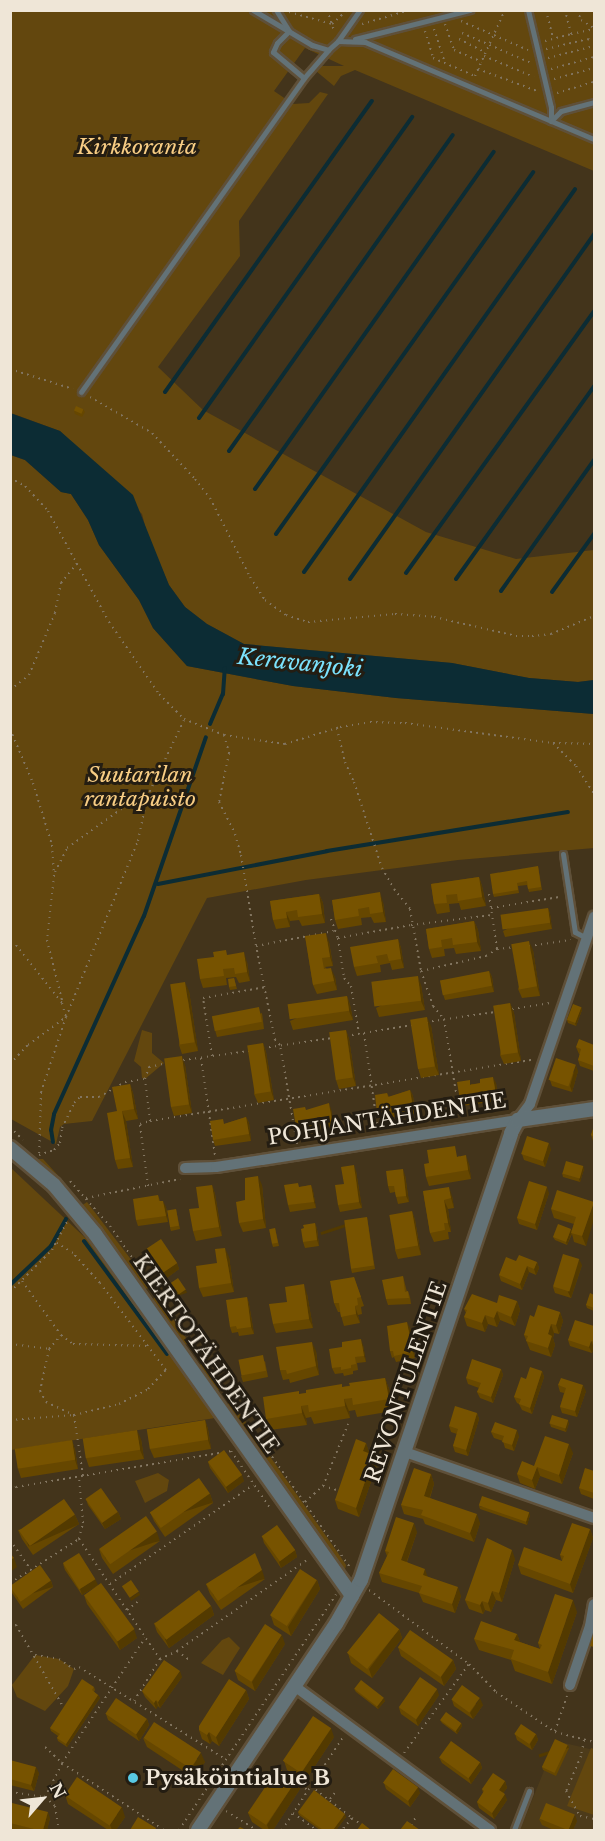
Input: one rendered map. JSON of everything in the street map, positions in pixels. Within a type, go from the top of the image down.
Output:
[{"type":"street","name":"REVONTULENTIE","points":[[198,1830],[352,1596],[370,1556],[508,1143],[518,1120],[530,1104],[582,939],[594,917]]},
{"type":"street","name":"POHJANTÄHDENTIE","points":[[185,1167],[216,1167],[594,1109]]},
{"type":"street","name":"KIERTOTÄHDENTIE","points":[[10,1148],[54,1185],[95,1234],[352,1596]]},
{"type":"street","points":[[405,1452],[594,1518]]},
{"type":"street","points":[[570,1685],[590,1626],[594,1606]]},
{"type":"street","points":[[293,1685],[490,1830]]},
{"type":"lane","points":[[276,10],[290,31]]},
{"type":"lane","points":[[81,392],[304,78],[338,41],[360,10]]},
{"type":"lane","points":[[338,41],[353,40],[470,10]]},
{"type":"lane","points":[[528,10],[548,95],[551,121]]},
{"type":"lane","points":[[257,11],[312,45],[328,50]]},
{"type":"lane","points":[[290,31],[277,43],[273,52],[304,78]]},
{"type":"lane","points":[[353,40],[594,139]]},
{"type":"lane","points":[[551,121],[561,111],[594,102]]},
{"type":"lane","points":[[563,854],[575,932],[582,939]]},
{"type":"lane","points":[[514,1830],[529,1791]]},
{"type":"path","points":[[283,10],[332,24]]},
{"type":"path","points":[[321,10],[327,11],[338,41]]},
{"type":"path","points":[[332,24],[347,10]]},
{"type":"path","points":[[347,28],[410,10]]},
{"type":"path","points":[[470,88],[505,10]]},
{"type":"path","points":[[546,10],[553,39],[594,28]]},
{"type":"path","points":[[565,10],[571,34]]},
{"type":"path","points":[[577,10],[581,20],[594,28]]},
{"type":"path","points":[[446,17],[539,55],[594,44],[589,30]]},
{"type":"path","points":[[446,17],[454,50],[482,62]]},
{"type":"path","points":[[432,21],[445,63]]},
{"type":"path","points":[[422,23],[433,58],[475,76]]},
{"type":"path","points":[[462,33],[542,70],[594,57]]},
{"type":"path","points":[[459,39],[485,54],[545,81],[594,68]]},
{"type":"path","points":[[539,55],[591,40]]},
{"type":"path","points":[[478,69],[548,95],[594,82]]},
{"type":"path","points":[[10,369],[81,392],[137,423],[170,451],[210,498],[250,577],[266,600],[286,615],[318,622],[395,614],[434,617],[516,636],[551,634],[594,616]]},
{"type":"path","points":[[10,478],[26,486],[48,511],[120,639],[159,694],[184,719],[224,735],[285,744],[337,728],[370,722],[405,723],[554,743],[594,744]]},
{"type":"path","points":[[10,690],[29,675],[55,613],[61,583],[78,562]]},
{"type":"path","points":[[145,1079],[125,1082],[99,1097],[80,1096],[62,1128],[60,1143],[54,1150],[39,1155],[41,1092],[66,1017],[138,841],[147,797],[184,719]]},
{"type":"path","points":[[337,728],[372,843],[393,889],[410,909],[411,925],[421,971],[433,1006],[444,1019],[462,1129]]},
{"type":"path","points":[[10,729],[45,818],[52,845],[54,875],[47,939],[66,1017]]},
{"type":"path","points":[[224,735],[229,753],[219,802],[235,834],[241,855],[275,1040],[280,1046],[298,1154]]},
{"type":"path","points":[[554,743],[576,766],[594,794]]},
{"type":"path","points":[[54,875],[68,848],[131,802],[147,797]]},
{"type":"path","points":[[489,894],[497,949]]},
{"type":"path","points":[[491,908],[569,895]]},
{"type":"path","points":[[338,938],[411,925],[492,915]]},
{"type":"path","points":[[331,919],[338,938],[344,978],[351,986],[359,1034]]},
{"type":"path","points":[[256,946],[334,931]]},
{"type":"path","points":[[421,971],[486,956],[497,949],[582,939]]},
{"type":"path","points":[[10,943],[16,945],[62,1003]]},
{"type":"path","points":[[212,1056],[202,998],[266,987]]},
{"type":"path","points":[[510,1009],[554,1003]]},
{"type":"path","points":[[182,1061],[499,1011]]},
{"type":"path","points":[[10,1064],[28,1045],[66,1017]]},
{"type":"path","points":[[364,1033],[380,1141]]},
{"type":"path","points":[[201,1058],[216,1167]]},
{"type":"path","points":[[148,1186],[140,1124],[535,1060]]},
{"type":"path","points":[[150,1121],[145,1079],[149,1067],[173,1062]]},
{"type":"path","points":[[10,1292],[57,1243],[73,1207],[81,1200],[100,1193],[175,1182],[197,1168]]},
{"type":"path","points":[[10,1420],[74,1415],[119,1404],[148,1389],[166,1370],[100,1283],[73,1253],[57,1243]]},
{"type":"path","points":[[22,1281],[62,1335],[73,1344],[147,1346]]},
{"type":"path","points":[[62,1335],[50,1349],[40,1391],[46,1402],[74,1415]]},
{"type":"path","points":[[10,1344],[50,1349]]},
{"type":"path","points":[[74,1415],[83,1476]]},
{"type":"path","points":[[304,1502],[323,1486],[348,1424]]},
{"type":"path","points":[[10,1491],[16,1487],[231,1451],[270,1508]]},
{"type":"path","points":[[10,1583],[79,1539],[83,1523],[79,1476]]},
{"type":"path","points":[[110,1584],[254,1484]]},
{"type":"path","points":[[323,1486],[340,1491]]},
{"type":"path","points":[[79,1539],[160,1659]]},
{"type":"path","points":[[10,1540],[30,1569]]},
{"type":"path","points":[[134,1701],[160,1659],[177,1651],[307,1560]]},
{"type":"path","points":[[368,1589],[469,1664],[496,1692],[555,1732],[594,1743]]},
{"type":"path","points":[[179,1830],[334,1598]]},
{"type":"path","points":[[127,1610],[141,1599]]},
{"type":"path","points":[[10,1622],[16,1625],[35,1655],[65,1710]]},
{"type":"path","points":[[45,1797],[62,1763],[145,1638]]},
{"type":"path","points":[[177,1651],[191,1661]]},
{"type":"path","points":[[35,1655],[59,1659],[74,1669],[79,1667],[225,1759]]},
{"type":"path","points":[[397,1763],[469,1664]]},
{"type":"path","points":[[555,1732],[570,1685]]},
{"type":"path","points":[[84,1722],[88,1725]]},
{"type":"path","points":[[282,1830],[350,1727]]},
{"type":"path","points":[[584,1740],[566,1791],[580,1816],[594,1819]]},
{"type":"path","points":[[45,1747],[62,1763],[164,1830]]},
{"type":"path","points":[[290,1779],[308,1790]]},
{"type":"path","points":[[311,1786],[370,1830]]},
{"type":"path","points":[[329,1800],[337,1790]]},
{"type":"path","points":[[10,1792],[45,1797],[55,1806],[59,1830]]},
{"type":"path","points":[[223,1810],[256,1830]]},
{"type":"path","points":[[293,1813],[316,1830]]},
{"type":"path","points":[[406,1830],[416,1817]]},
{"type":"path","points":[[342,1830],[352,1818]]},
{"type":"shaded area","points":[[556,1741],[594,1750],[594,1830],[520,1830]]},
{"type":"green space","name":"Kirkkoranta","points":[[11,11],[594,11],[594,171],[355,70],[341,76],[334,86],[316,71],[320,66],[344,66],[305,48],[274,91],[293,104],[309,103],[320,92],[328,94],[239,221],[240,256],[158,367],[203,410],[426,532],[516,559],[594,550],[594,680],[578,682],[529,678],[452,663],[244,644],[207,624],[185,607],[169,585],[148,537],[142,514],[60,431],[11,413]]},
{"type":"green space","name":"Suutarilan rantapuisto","points":[[10,455],[25,460],[61,492],[71,494],[88,520],[99,545],[139,600],[153,628],[187,666],[293,686],[396,698],[594,714],[594,848],[458,860],[306,880],[207,898],[92,1121],[64,1124],[60,1127],[56,1144],[11,1119]]},
{"type":"green space","points":[[142,1030],[152,1033],[152,1053],[164,1063],[145,1079],[142,1078],[141,1067],[134,1061]]},
{"type":"green space","points":[[38,1159],[43,1159],[64,1182],[61,1184]]},
{"type":"green space","points":[[10,1167],[94,1246],[215,1418],[11,1450]]},
{"type":"green space","points":[[87,1202],[149,1283],[148,1288],[143,1290],[81,1206]]},
{"type":"green space","points":[[157,1296],[188,1344],[182,1345],[150,1301]]},
{"type":"green space","points":[[206,1364],[221,1388],[218,1391],[215,1391],[196,1365]]},
{"type":"green space","points":[[231,1401],[338,1553],[346,1565],[345,1570],[342,1570],[226,1406]]},
{"type":"green space","points":[[158,1473],[169,1480],[167,1491],[145,1503],[135,1481]]},
{"type":"green space","points":[[229,1637],[240,1648],[223,1675],[201,1663],[222,1640]]},
{"type":"green space","points":[[35,1655],[59,1659],[74,1669],[68,1686],[45,1711],[17,1697],[12,1685]]},
{"type":"green space","points":[[591,1748],[594,1749],[594,1815],[567,1806]]},
{"type":"water","name":"Keravanjoki","points":[[10,413],[60,431],[133,495],[169,585],[185,607],[207,624],[244,644],[452,663],[529,678],[578,682],[594,680],[594,714],[396,698],[293,686],[187,666],[153,628],[139,600],[99,545],[88,520],[71,494],[61,492],[25,460],[11,455]]},
{"type":"building","points":[[76,406],[83,409],[81,414],[74,411]]},
{"type":"building","points":[[538,866],[541,887],[528,889],[527,881],[517,883],[518,890],[493,894],[490,874]]},
{"type":"building","points":[[479,877],[482,897],[458,901],[457,894],[446,895],[447,903],[434,904],[431,884]]},
{"type":"building","points":[[380,892],[383,912],[370,914],[369,907],[358,909],[359,916],[335,920],[332,900]]},
{"type":"building","points":[[319,894],[322,914],[298,917],[297,910],[286,912],[287,918],[273,920],[270,901]]},
{"type":"building","points":[[548,908],[550,923],[503,930],[500,915]]},
{"type":"building","points":[[474,921],[477,942],[453,945],[452,938],[441,940],[442,947],[429,949],[426,929]]},
{"type":"building","points":[[326,933],[330,957],[322,958],[324,969],[331,968],[334,981],[313,985],[305,936]]},
{"type":"building","points":[[398,939],[401,959],[389,961],[387,954],[376,956],[378,963],[354,967],[350,947]]},
{"type":"building","points":[[529,941],[537,986],[519,989],[511,944]]},
{"type":"building","points":[[226,950],[227,955],[244,952],[247,972],[235,974],[234,968],[223,969],[224,976],[200,979],[197,959],[214,957],[213,952]]},
{"type":"building","points":[[489,971],[492,986],[443,995],[440,981]]},
{"type":"building","points":[[418,976],[421,1001],[374,1007],[371,982]]},
{"type":"building","points":[[234,978],[236,986],[229,987],[228,979]]},
{"type":"building","points":[[185,982],[195,1042],[180,1045],[170,984]]},
{"type":"building","points":[[347,996],[349,1011],[290,1019],[288,1004]]},
{"type":"building","points":[[510,1003],[518,1052],[501,1055],[493,1006]]},
{"type":"building","points":[[573,1004],[581,1007],[575,1023],[567,1020]]},
{"type":"building","points":[[259,1007],[262,1022],[215,1031],[212,1016]]},
{"type":"building","points":[[427,1017],[435,1066],[418,1069],[410,1020]]},
{"type":"building","points":[[346,1030],[353,1078],[336,1080],[329,1032]]},
{"type":"building","points":[[579,1039],[594,1045],[594,1066],[578,1060],[581,1049],[576,1047]]},
{"type":"building","points":[[263,1043],[271,1091],[255,1094],[247,1046]]},
{"type":"building","points":[[182,1056],[189,1105],[171,1107],[164,1059]]},
{"type":"building","points":[[556,1058],[576,1065],[568,1087],[549,1080]]},
{"type":"building","points":[[493,1077],[496,1095],[460,1100],[457,1082],[470,1080],[470,1085],[480,1083],[480,1079]]},
{"type":"building","points":[[130,1084],[134,1109],[122,1111],[130,1158],[115,1160],[107,1113],[117,1111],[112,1087]]},
{"type":"building","points":[[410,1090],[413,1108],[377,1113],[375,1095],[387,1093],[388,1097]]},
{"type":"building","points":[[329,1103],[332,1121],[296,1127],[293,1109],[305,1107],[306,1110]]},
{"type":"building","points":[[246,1117],[249,1134],[213,1140],[210,1121],[223,1119],[224,1124]]},
{"type":"building","points":[[527,1136],[549,1143],[543,1161],[521,1154]]},
{"type":"building","points":[[455,1146],[457,1157],[466,1155],[468,1170],[426,1177],[424,1164],[429,1163],[427,1150]]},
{"type":"building","points":[[566,1161],[583,1166],[580,1178],[562,1173]]},
{"type":"building","points":[[354,1165],[359,1202],[338,1205],[335,1185],[344,1184],[341,1167]]},
{"type":"building","points":[[403,1169],[406,1196],[396,1197],[394,1186],[388,1186],[386,1171]]},
{"type":"building","points":[[258,1176],[263,1219],[239,1223],[236,1202],[245,1200],[245,1178]]},
{"type":"building","points":[[529,1181],[547,1187],[535,1224],[517,1218]]},
{"type":"building","points":[[298,1183],[299,1187],[311,1185],[314,1202],[288,1205],[284,1185]]},
{"type":"building","points":[[212,1185],[219,1227],[193,1231],[189,1209],[199,1208],[196,1187]]},
{"type":"building","points":[[449,1187],[451,1198],[444,1200],[448,1223],[444,1223],[445,1230],[430,1233],[423,1191]]},
{"type":"building","points":[[557,1190],[594,1202],[582,1236],[571,1233],[576,1217],[551,1209]]},
{"type":"building","points":[[158,1195],[159,1201],[163,1201],[166,1216],[136,1220],[133,1199]]},
{"type":"building","points":[[176,1209],[179,1226],[170,1227],[167,1211]]},
{"type":"building","points":[[412,1211],[418,1245],[395,1249],[389,1215]]},
{"type":"building","points":[[367,1217],[374,1266],[351,1269],[344,1220]]},
{"type":"building","points":[[315,1223],[317,1240],[303,1242],[301,1229],[304,1228],[303,1225]]},
{"type":"building","points":[[558,1224],[571,1229],[566,1242],[553,1237]]},
{"type":"building","points":[[275,1228],[278,1243],[272,1244],[269,1229]]},
{"type":"building","points":[[161,1239],[177,1263],[161,1274],[145,1250]]},
{"type":"building","points":[[225,1248],[231,1283],[199,1288],[196,1266],[217,1263],[215,1249]]},
{"type":"building","points":[[563,1254],[579,1259],[569,1291],[553,1287]]},
{"type":"building","points":[[519,1255],[537,1262],[534,1269],[527,1266],[520,1284],[499,1275],[506,1257],[516,1261]]},
{"type":"building","points":[[403,1276],[405,1292],[408,1291],[409,1298],[386,1299],[382,1280]]},
{"type":"building","points":[[354,1277],[361,1297],[357,1298],[356,1314],[341,1317],[339,1303],[334,1303],[330,1281]]},
{"type":"building","points":[[178,1278],[186,1290],[173,1298],[166,1286]]},
{"type":"building","points":[[304,1284],[309,1319],[273,1324],[269,1304],[287,1302],[285,1287]]},
{"type":"building","points":[[590,1293],[594,1295],[594,1308],[586,1305]]},
{"type":"building","points":[[472,1294],[497,1303],[499,1295],[517,1301],[511,1317],[497,1311],[494,1318],[485,1315],[482,1323],[464,1317],[467,1310],[464,1309]]},
{"type":"building","points":[[247,1297],[251,1327],[237,1329],[236,1326],[230,1327],[226,1300]]},
{"type":"building","points":[[538,1305],[560,1312],[556,1325],[551,1324],[548,1334],[552,1336],[548,1348],[526,1341],[528,1336],[524,1335],[530,1315],[534,1317]]},
{"type":"building","points":[[575,1320],[594,1326],[594,1342],[591,1341],[589,1347],[568,1340]]},
{"type":"building","points":[[407,1322],[413,1352],[394,1356],[393,1351],[390,1351],[387,1326]]},
{"type":"building","points":[[361,1339],[364,1356],[355,1357],[356,1364],[351,1365],[351,1368],[341,1370],[341,1367],[332,1368],[329,1349],[342,1347],[342,1342]]},
{"type":"building","points":[[312,1342],[316,1366],[287,1374],[286,1370],[280,1370],[276,1347]]},
{"type":"building","points":[[263,1355],[266,1371],[242,1375],[238,1360]]},
{"type":"building","points":[[472,1359],[501,1369],[491,1397],[477,1392],[481,1383],[466,1378]]},
{"type":"building","points":[[530,1367],[542,1371],[530,1408],[519,1404],[521,1399],[514,1397],[521,1377],[526,1379]]},
{"type":"building","points":[[385,1378],[389,1399],[353,1405],[352,1398],[344,1399],[345,1406],[309,1412],[308,1405],[301,1406],[302,1413],[266,1419],[263,1397],[299,1391],[299,1394],[306,1393],[306,1390],[342,1384],[342,1387],[350,1386],[349,1383]]},
{"type":"building","points":[[561,1378],[583,1385],[575,1411],[560,1407],[566,1388],[558,1385]]},
{"type":"building","points":[[455,1406],[477,1413],[466,1450],[453,1446],[458,1429],[449,1426]]},
{"type":"building","points":[[552,1415],[568,1420],[566,1429],[549,1424]]},
{"type":"building","points":[[205,1420],[208,1440],[150,1449],[147,1429]]},
{"type":"building","points":[[495,1422],[517,1430],[512,1445],[502,1442],[504,1436],[491,1432]]},
{"type":"building","points":[[137,1430],[140,1450],[86,1458],[83,1439]]},
{"type":"building","points":[[545,1436],[569,1444],[559,1475],[537,1467],[532,1480],[517,1474],[522,1461],[534,1466]]},
{"type":"building","points":[[356,1439],[366,1443],[363,1451],[374,1455],[356,1508],[335,1500]]},
{"type":"building","points":[[72,1440],[75,1460],[18,1469],[15,1449]]},
{"type":"building","points":[[224,1450],[242,1475],[226,1487],[208,1462]]},
{"type":"building","points":[[414,1468],[431,1474],[424,1496],[477,1514],[470,1533],[421,1515],[423,1510],[401,1505]]},
{"type":"building","points":[[585,1468],[594,1471],[594,1493],[579,1488]]},
{"type":"building","points":[[199,1478],[210,1494],[161,1528],[150,1512]]},
{"type":"building","points":[[101,1488],[118,1512],[102,1523],[85,1499]]},
{"type":"building","points":[[482,1496],[529,1512],[526,1522],[479,1505]]},
{"type":"building","points":[[64,1499],[75,1515],[30,1546],[19,1531]]},
{"type":"building","points":[[146,1516],[157,1532],[110,1564],[99,1549]]},
{"type":"building","points":[[396,1517],[414,1523],[401,1560],[425,1569],[423,1575],[458,1587],[452,1604],[419,1593],[422,1586],[379,1573],[389,1552],[385,1551]]},
{"type":"building","points":[[572,1523],[590,1529],[570,1584],[518,1565],[524,1547],[562,1561],[564,1556],[560,1555]]},
{"type":"building","points":[[277,1525],[295,1550],[280,1561],[262,1536]]},
{"type":"building","points":[[487,1538],[512,1550],[499,1593],[492,1591],[488,1603],[482,1601],[480,1605],[465,1600]]},
{"type":"building","points":[[79,1553],[95,1579],[79,1589],[63,1563]]},
{"type":"building","points":[[255,1553],[262,1570],[218,1601],[206,1584]]},
{"type":"building","points":[[40,1565],[51,1581],[21,1602],[10,1586]]},
{"type":"building","points":[[300,1569],[317,1580],[287,1626],[270,1615]]},
{"type":"building","points":[[131,1580],[139,1592],[130,1598],[122,1586]]},
{"type":"building","points":[[101,1583],[135,1629],[118,1641],[84,1595]]},
{"type":"building","points":[[199,1590],[211,1606],[166,1640],[154,1624]]},
{"type":"building","points":[[555,1594],[573,1600],[548,1672],[511,1659],[514,1650],[474,1639],[481,1621],[517,1634],[514,1640],[540,1649],[542,1645],[538,1643]]},
{"type":"building","points":[[379,1613],[399,1629],[367,1669],[347,1653]]},
{"type":"building","points":[[265,1624],[282,1635],[251,1682],[235,1671]]},
{"type":"building","points":[[410,1630],[453,1660],[441,1677],[398,1647]]},
{"type":"building","points":[[594,1632],[594,1647],[590,1646]]},
{"type":"building","points":[[164,1660],[180,1671],[158,1702],[156,1700],[154,1703],[142,1691]]},
{"type":"building","points":[[420,1677],[437,1689],[416,1719],[399,1707]]},
{"type":"building","points":[[82,1679],[94,1687],[92,1690],[98,1695],[66,1744],[57,1738],[60,1734],[50,1728]]},
{"type":"building","points":[[229,1679],[246,1690],[216,1737],[209,1732],[207,1735],[199,1730],[199,1726]]},
{"type":"building","points":[[361,1680],[384,1698],[377,1707],[354,1689]]},
{"type":"building","points":[[462,1685],[480,1698],[469,1712],[451,1700]]},
{"type":"building","points":[[116,1698],[147,1719],[136,1734],[105,1714]]},
{"type":"building","points":[[446,1712],[461,1723],[455,1731],[440,1720]]},
{"type":"building","points":[[313,1716],[331,1728],[301,1773],[283,1761]]},
{"type":"building","points":[[154,1722],[201,1752],[191,1768],[144,1738]]},
{"type":"building","points":[[521,1724],[536,1734],[529,1744],[514,1734]]},
{"type":"building","points":[[555,1739],[568,1745],[555,1773],[542,1767]]},
{"type":"building","points":[[451,1741],[480,1762],[468,1778],[439,1757]]},
{"type":"building","points":[[10,1760],[36,1767],[31,1785],[10,1779]]},
{"type":"building","points":[[278,1768],[296,1780],[266,1825],[248,1813]]},
{"type":"building","points":[[393,1769],[418,1787],[408,1801],[383,1783]]},
{"type":"building","points":[[493,1773],[505,1781],[499,1790],[505,1794],[492,1813],[477,1802],[484,1791],[482,1789]]},
{"type":"building","points":[[77,1777],[122,1807],[109,1825],[65,1795]]},
{"type":"building","points":[[314,1790],[345,1814],[333,1830],[323,1830],[298,1812]]},
{"type":"building","points":[[12,1803],[48,1812],[43,1830],[10,1823]]},
{"type":"building","points":[[546,1803],[575,1815],[569,1830],[540,1819]]},
{"type":"building","points":[[138,1817],[156,1828],[155,1830],[130,1830]]},
{"type":"building","points":[[407,1821],[420,1830],[400,1830]]},
{"type":"building","points":[[362,1823],[371,1830],[357,1830]]},
{"type":"waterway","points":[[165,392],[372,101]]},
{"type":"waterway","points":[[199,418],[412,117]]},
{"type":"waterway","points":[[229,451],[453,135]]},
{"type":"waterway","points":[[255,489],[494,152]]},
{"type":"waterway","points":[[276,534],[533,172]]},
{"type":"waterway","points":[[304,572],[575,189]]},
{"type":"waterway","points":[[350,579],[594,234]]},
{"type":"waterway","points":[[406,573],[594,311]]},
{"type":"waterway","points":[[456,579],[594,386]]},
{"type":"waterway","points":[[501,591],[594,460]]},
{"type":"waterway","points":[[552,592],[594,534]]},
{"type":"waterway","points":[[210,724],[223,694],[225,668]]},
{"type":"waterway","points":[[53,1142],[51,1130],[54,1114],[144,916],[206,737]]},
{"type":"waterway","points":[[158,884],[327,851],[568,812]]},
{"type":"waterway","points":[[10,1285],[51,1246],[66,1219]]},
{"type":"waterway","points":[[84,1241],[167,1354]]},
{"type":"place","name":"Pysäköintialue B","points":[[133,1778]]}]
